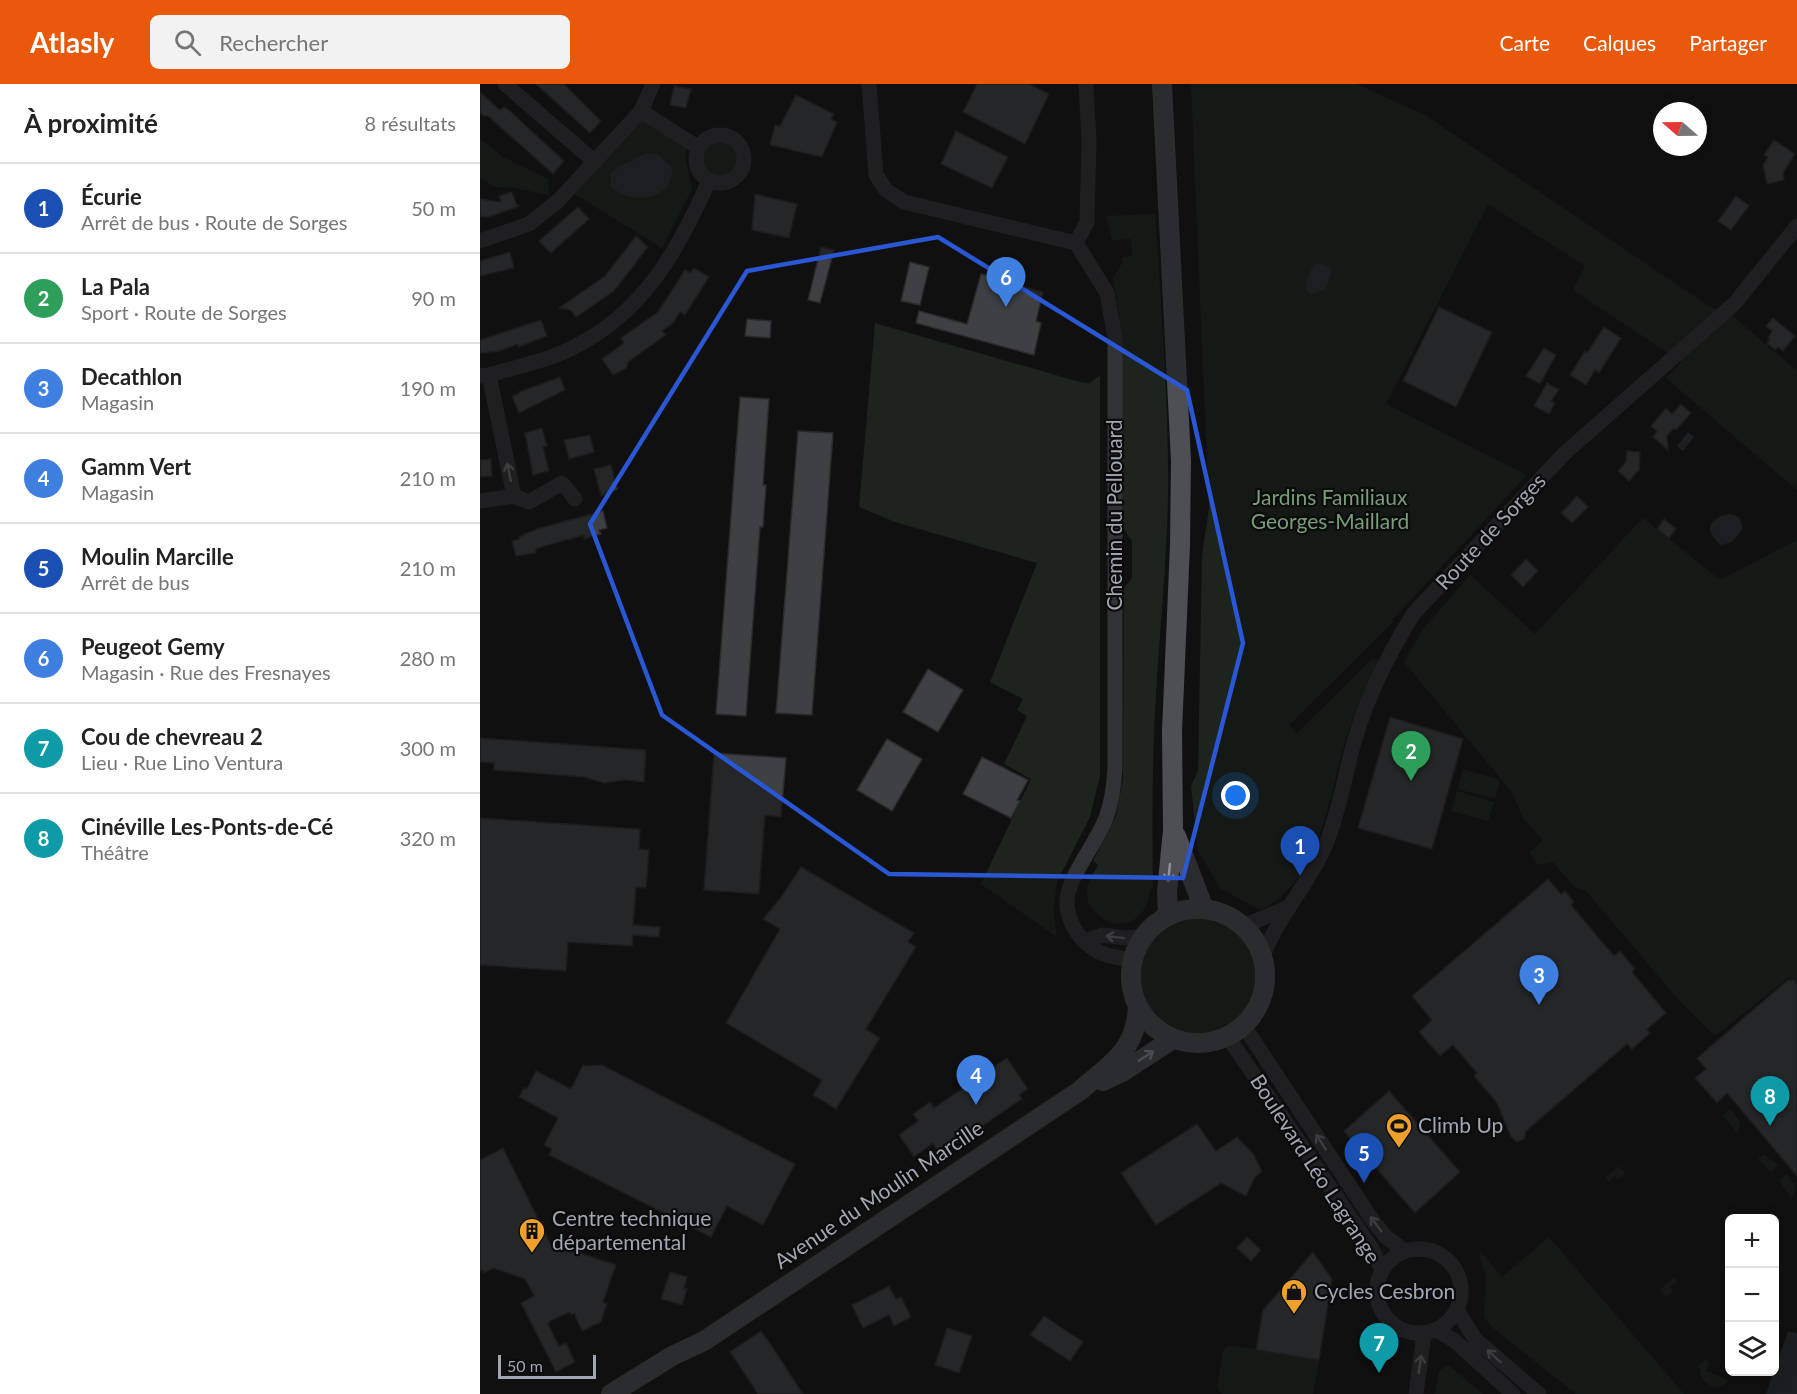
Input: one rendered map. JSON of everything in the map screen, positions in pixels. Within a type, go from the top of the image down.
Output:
[{"type":"main road","points":[[1162,84],[1181,461],[1172,731],[1173,830],[1167,892],[1168,916]]},
{"type":"main road","points":[[1173,830],[1204,909]]},
{"type":"main road","points":[[1204,909],[1225,914],[1244,926],[1255,940],[1263,956],[1264,990],[1257,1010],[1244,1026],[1228,1037],[1210,1043],[1192,1044],[1173,1039],[1159,1031],[1147,1020],[1138,1007],[1131,984],[1133,961],[1137,948],[1155,925],[1168,916],[1185,910],[1204,909]]},
{"type":"main road","name":"Avenue du Moulin Marcille","points":[[611,1394],[672,1356],[704,1341],[1081,1090],[1121,1055],[1136,1026],[1138,1007]]},
{"type":"main road","name":"Avenue du Moulin Marcille","points":[[1081,1090],[1112,1078],[1173,1039]]},
{"type":"main road","name":"Avenue du Moulin Marcille","points":[[637,1394],[679,1364],[704,1341]]},
{"type":"street","points":[[505,84],[595,162]]},
{"type":"street","points":[[480,241],[529,224],[558,201],[641,111],[653,84]]},
{"type":"street","points":[[869,84],[876,175],[886,190],[904,202],[1077,243],[1087,222],[1089,141],[1086,84]]},
{"type":"street","points":[[641,111],[699,148]]},
{"type":"street","points":[[726,136],[733,140],[742,152],[742,167],[733,180],[717,183],[709,181],[698,170],[696,163],[699,148],[710,138],[726,136]]},
{"type":"street","points":[[514,496],[484,376],[570,350],[594,337],[625,312],[660,275],[687,231],[709,181]]},
{"type":"street","name":"Route de Sorges","points":[[1263,956],[1271,935],[1308,879],[1326,843],[1355,739],[1383,669],[1414,613],[1565,453],[1735,303],[1797,226]]},
{"type":"street","name":"Chemin du Pellouard","points":[[1077,243],[1107,293],[1115,338],[1115,768],[1113,791],[1106,818],[1070,885],[1067,903],[1070,923],[1086,941],[1101,952],[1133,961]]},
{"type":"street","points":[[480,501],[514,496],[529,502],[562,483],[575,499]]},
{"type":"street","points":[[1244,926],[1289,907]]},
{"type":"street","points":[[1086,941],[1102,935],[1127,938],[1145,936]]},
{"type":"street","name":"Boulevard Léo Lagrange","points":[[1244,1026],[1373,1221],[1386,1237],[1405,1251]]},
{"type":"street","name":"Boulevard Léo Lagrange","points":[[1228,1037],[1372,1248],[1382,1270]]},
{"type":"street","points":[[1418,1249],[1443,1256],[1452,1265],[1461,1285],[1461,1298],[1457,1310],[1447,1323],[1430,1332],[1415,1334],[1393,1325],[1383,1314],[1376,1295],[1382,1270],[1392,1259],[1405,1251],[1418,1249]]},
{"type":"street","points":[[1457,1310],[1475,1339],[1539,1394]]},
{"type":"street","points":[[1416,1394],[1430,1332]]},
{"type":"street","points":[[1430,1332],[1455,1341],[1513,1394]]},
{"type":"highlighted area","points":[[938,237],[1187,390],[1243,643],[1183,878],[889,874],[662,715],[590,524],[747,271]]},
{"type":"green space","name":"Jardins Familiaux Georges-Maillard","points":[[1191,84],[1356,84],[1425,115],[1712,308],[1727,311],[1797,371],[1797,490],[1666,378],[1682,362],[1573,290],[1585,266],[1488,204],[1386,404],[1527,475],[1392,620],[1393,622],[1289,725],[1297,733],[1373,658],[1379,660],[1350,726],[1318,840],[1308,862],[1296,881],[1280,897],[1260,910],[1220,888],[1198,851],[1191,786],[1198,771],[1202,556],[1209,508]]},
{"type":"green space","points":[[648,120],[686,145],[685,157],[692,189],[662,248],[573,193],[639,121]]},
{"type":"green space","points":[[480,139],[503,157],[548,179],[549,195],[495,187],[480,178]]},
{"type":"green space","points":[[719,142],[731,148],[737,160],[731,172],[719,178],[707,172],[701,160],[707,148]]},
{"type":"green space","points":[[1155,214],[1166,389],[1168,494],[1154,743],[1153,889],[1150,889],[1145,908],[1139,915],[1125,923],[1116,923],[1107,921],[1096,913],[1089,904],[1087,895],[1089,883],[1098,865],[1093,861],[1116,816],[1123,779],[1124,588],[1132,578],[1132,541],[1123,528],[1120,321],[1113,277],[1122,264],[1123,257],[1132,256],[1131,239],[1112,240],[1106,216]]},
{"type":"green space","points":[[875,323],[1080,382],[1090,383],[1100,375],[1100,776],[1090,817],[1057,882],[1053,909],[1057,937],[981,884],[1031,779],[1004,764],[1027,716],[1017,710],[1023,699],[990,682],[1037,563],[895,522],[859,507]]},
{"type":"green space","points":[[1643,518],[1720,580],[1797,540],[1797,982],[1789,977],[1715,1036],[1677,998],[1586,891],[1575,887],[1553,862],[1537,865],[1530,852],[1543,840],[1524,819],[1512,792],[1404,662],[1424,628],[1470,575],[1535,634]]},
{"type":"green space","points":[[1463,769],[1500,780],[1495,799],[1458,789]]},
{"type":"green space","points":[[1457,791],[1494,802],[1488,821],[1451,811]]},
{"type":"green space","points":[[1198,919],[1220,923],[1230,928],[1246,944],[1251,954],[1255,976],[1251,998],[1246,1008],[1230,1024],[1220,1029],[1198,1033],[1176,1029],[1166,1024],[1150,1008],[1145,998],[1141,976],[1145,954],[1150,944],[1166,928],[1176,923]]},
{"type":"green space","points":[[1730,1109],[1740,1122],[1738,1134],[1723,1115]]},
{"type":"green space","points":[[1764,1155],[1778,1165],[1770,1172],[1758,1158]]},
{"type":"green space","points":[[1619,1166],[1625,1173],[1618,1180],[1615,1176],[1608,1182],[1605,1178]]},
{"type":"green space","points":[[1786,1174],[1796,1186],[1792,1198],[1779,1181]]},
{"type":"green space","points":[[1549,1237],[1684,1394],[1576,1394],[1493,1328],[1484,1317],[1486,1277],[1479,1254],[1481,1252],[1502,1277]]},
{"type":"green space","points":[[1674,1277],[1677,1281],[1670,1287],[1673,1291],[1666,1297],[1660,1290]]},
{"type":"green space","points":[[1229,1345],[1319,1360],[1313,1394],[1222,1394],[1217,1388],[1223,1351]]},
{"type":"green space","points":[[1705,1360],[1709,1362],[1706,1371],[1728,1380],[1726,1384],[1715,1386],[1702,1379],[1698,1366]]},
{"type":"green space","points":[[1448,1365],[1483,1394],[1435,1394],[1439,1371]]},
{"type":"shaded area","points":[[647,153],[658,155],[672,167],[671,178],[666,187],[659,193],[639,198],[619,192],[611,186],[611,174],[617,168]]},
{"type":"shaded area","points":[[1317,263],[1326,265],[1332,271],[1325,289],[1314,294],[1308,292],[1305,285],[1312,268]]},
{"type":"shaded area","points":[[1688,432],[1694,437],[1683,451],[1677,446]]},
{"type":"shaded area","points":[[1730,514],[1739,517],[1742,530],[1732,542],[1721,545],[1711,533],[1711,525],[1721,516]]},
{"type":"shaded area","points":[[1788,1331],[1797,1334],[1797,1394],[1766,1394],[1772,1376],[1779,1376],[1779,1357]]},
{"type":"building","points":[[536,84],[564,84],[601,121],[590,133]]},
{"type":"building","points":[[977,84],[1029,84],[1049,94],[1025,144],[963,112]]},
{"type":"building","points":[[674,86],[691,89],[686,108],[670,105]]},
{"type":"building","points":[[480,92],[500,110],[504,107],[510,111],[564,161],[553,174],[488,116],[480,113]]},
{"type":"building","points":[[796,95],[834,114],[831,119],[837,122],[822,157],[770,145],[775,125],[780,126]]},
{"type":"building","points":[[956,131],[1008,157],[992,188],[941,164]]},
{"type":"building","points":[[1774,140],[1795,154],[1783,173],[1784,180],[1767,184],[1763,165],[1768,157],[1764,155]]},
{"type":"building","points":[[512,192],[517,205],[520,206],[489,217],[480,216],[480,199],[501,202],[499,196]]},
{"type":"building","points":[[755,194],[797,204],[789,238],[752,230]]},
{"type":"building","points":[[1736,196],[1749,206],[1731,230],[1718,221]]},
{"type":"building","points":[[578,207],[589,219],[551,253],[539,241]]},
{"type":"building","points":[[636,236],[648,247],[614,291],[576,317],[570,310],[559,308],[605,276]]},
{"type":"building","points":[[821,247],[834,250],[820,303],[808,300]]},
{"type":"building","points":[[510,252],[514,268],[480,276],[480,261]]},
{"type":"building","points":[[910,262],[929,267],[920,305],[901,301]]},
{"type":"building","points":[[694,268],[709,277],[685,315],[680,312],[673,323],[662,331],[666,335],[628,362],[627,368],[613,375],[602,359],[624,343],[621,338],[658,312],[685,270],[690,273]]},
{"type":"building","points":[[981,274],[1043,292],[1036,321],[1041,323],[1034,355],[916,323],[919,311],[967,324]]},
{"type":"building","points":[[1439,307],[1492,332],[1456,407],[1403,381]]},
{"type":"building","points":[[1773,318],[1795,336],[1783,351],[1778,347],[1775,350],[1767,343],[1772,331],[1766,326]]},
{"type":"building","points":[[747,319],[771,321],[770,338],[745,336]]},
{"type":"building","points":[[541,320],[547,336],[518,347],[518,344],[499,351],[480,353],[480,340]]},
{"type":"building","points":[[1604,327],[1621,338],[1599,373],[1595,370],[1586,385],[1570,375]]},
{"type":"building","points":[[1544,348],[1556,355],[1540,384],[1526,376]]},
{"type":"building","points":[[560,377],[565,390],[519,413],[512,396]]},
{"type":"building","points":[[1547,383],[1559,390],[1551,401],[1555,403],[1549,414],[1534,406]]},
{"type":"building","points":[[740,397],[769,399],[763,485],[766,485],[763,527],[760,527],[746,716],[716,714]]},
{"type":"building","points":[[1681,404],[1691,413],[1677,429],[1673,429],[1667,436],[1668,450],[1653,437],[1657,431],[1651,426],[1666,408],[1672,414]]},
{"type":"building","points":[[542,428],[547,446],[543,447],[549,471],[533,475],[525,433]]},
{"type":"building","points":[[798,431],[833,433],[812,715],[776,713]]},
{"type":"building","points":[[590,435],[594,452],[569,459],[564,440]]},
{"type":"building","points":[[1627,451],[1640,452],[1639,470],[1629,481],[1618,471],[1626,462]]},
{"type":"building","points":[[491,459],[492,476],[480,477],[480,460]]},
{"type":"building","points":[[611,465],[617,489],[601,496],[594,469]]},
{"type":"building","points":[[1577,496],[1588,507],[1572,523],[1561,513]]},
{"type":"building","points":[[603,511],[607,528],[599,530],[601,534],[584,539],[584,535],[541,547],[535,550],[536,553],[516,556],[512,541],[524,534]]},
{"type":"building","points":[[1664,519],[1676,529],[1669,538],[1657,529]]},
{"type":"building","points":[[1526,559],[1538,571],[1523,587],[1511,575]]},
{"type":"building","points":[[928,669],[963,690],[938,732],[903,712]]},
{"type":"building","points":[[1390,717],[1463,739],[1432,849],[1358,828]]},
{"type":"building","points":[[480,738],[646,750],[644,782],[624,780],[604,783],[584,777],[494,770],[494,763],[480,762]]},
{"type":"building","points":[[887,739],[922,759],[892,811],[857,790]]},
{"type":"building","points":[[714,753],[786,758],[781,817],[765,815],[759,894],[704,890]]},
{"type":"building","points":[[982,757],[1028,780],[1017,800],[1020,801],[1011,818],[963,794]]},
{"type":"building","points":[[480,818],[640,829],[639,849],[649,850],[646,888],[636,887],[633,925],[660,927],[659,937],[633,935],[632,946],[568,942],[566,971],[480,965]]},
{"type":"building","points":[[801,867],[914,933],[908,942],[916,947],[866,1029],[880,1038],[836,1109],[813,1095],[822,1080],[726,1023],[780,929],[763,919]]},
{"type":"building","points":[[1548,879],[1561,894],[1565,891],[1574,902],[1571,905],[1614,956],[1620,951],[1635,969],[1632,972],[1666,1013],[1647,1029],[1650,1033],[1632,1049],[1627,1044],[1526,1131],[1524,1139],[1517,1142],[1511,1137],[1497,1103],[1474,1076],[1477,1073],[1453,1045],[1440,1056],[1419,1032],[1432,1020],[1412,996]]},
{"type":"building","points":[[1788,980],[1793,980],[1797,984],[1797,1176],[1727,1093],[1717,1103],[1695,1078],[1706,1069],[1697,1058]]},
{"type":"building","points":[[1007,1058],[1028,1089],[1019,1095],[1022,1099],[957,1143],[954,1140],[938,1151],[933,1143],[914,1157],[899,1135],[918,1121],[913,1114],[930,1102],[934,1108]]},
{"type":"building","points":[[583,1065],[602,1065],[795,1164],[763,1225],[727,1206],[711,1237],[549,1155],[552,1149],[544,1145],[558,1118],[519,1097],[524,1088],[527,1089],[536,1071],[571,1089]]},
{"type":"building","name":"Climb Up","points":[[1389,1091],[1460,1172],[1415,1213],[1344,1131]]},
{"type":"building","points":[[1197,1124],[1216,1151],[1237,1137],[1254,1155],[1262,1172],[1255,1177],[1246,1196],[1221,1183],[1156,1225],[1121,1173]]},
{"type":"building","name":"Centre technique départemental","points":[[503,1148],[550,1243],[616,1265],[603,1302],[607,1304],[601,1322],[582,1331],[574,1313],[571,1315],[570,1312],[548,1324],[559,1346],[566,1343],[575,1362],[556,1372],[521,1303],[534,1296],[525,1279],[493,1268],[484,1273],[483,1270],[480,1271],[480,1160]]},
{"type":"building","points":[[1247,1237],[1261,1250],[1251,1261],[1237,1248]]},
{"type":"building","points":[[1313,1252],[1332,1279],[1319,1360],[1256,1350],[1263,1310]]},
{"type":"building","points":[[670,1272],[687,1277],[684,1288],[687,1289],[682,1305],[661,1299]]},
{"type":"building","points":[[889,1286],[896,1299],[901,1297],[911,1317],[894,1326],[889,1315],[863,1328],[852,1305]]},
{"type":"building","points":[[1044,1316],[1083,1342],[1070,1361],[1030,1335]]},
{"type":"building","points":[[947,1328],[972,1336],[959,1373],[935,1365]]},
{"type":"building","points":[[761,1331],[803,1394],[758,1394],[730,1352]]},
{"type":"place","name":"Peugeot Gemy","points":[[1006,307]]},
{"type":"place","name":"La Pala","points":[[1411,781]]},
{"type":"place","name":"Écurie","points":[[1300,876]]},
{"type":"place","name":"Decathlon","points":[[1539,1005]]},
{"type":"place","name":"Gamm Vert","points":[[976,1105]]},
{"type":"place","name":"Cinéville Les-Ponts-de-Cé","points":[[1770,1126]]},
{"type":"place","name":"Climb Up","points":[[1399,1149]]},
{"type":"place","name":"Moulin Marcille","points":[[1364,1183]]},
{"type":"place","name":"Centre technique départemental","points":[[532,1254]]},
{"type":"place","name":"Cycles Cesbron","points":[[1294,1315]]},
{"type":"place","name":"Cou de chevreau 2","points":[[1379,1373]]}]
